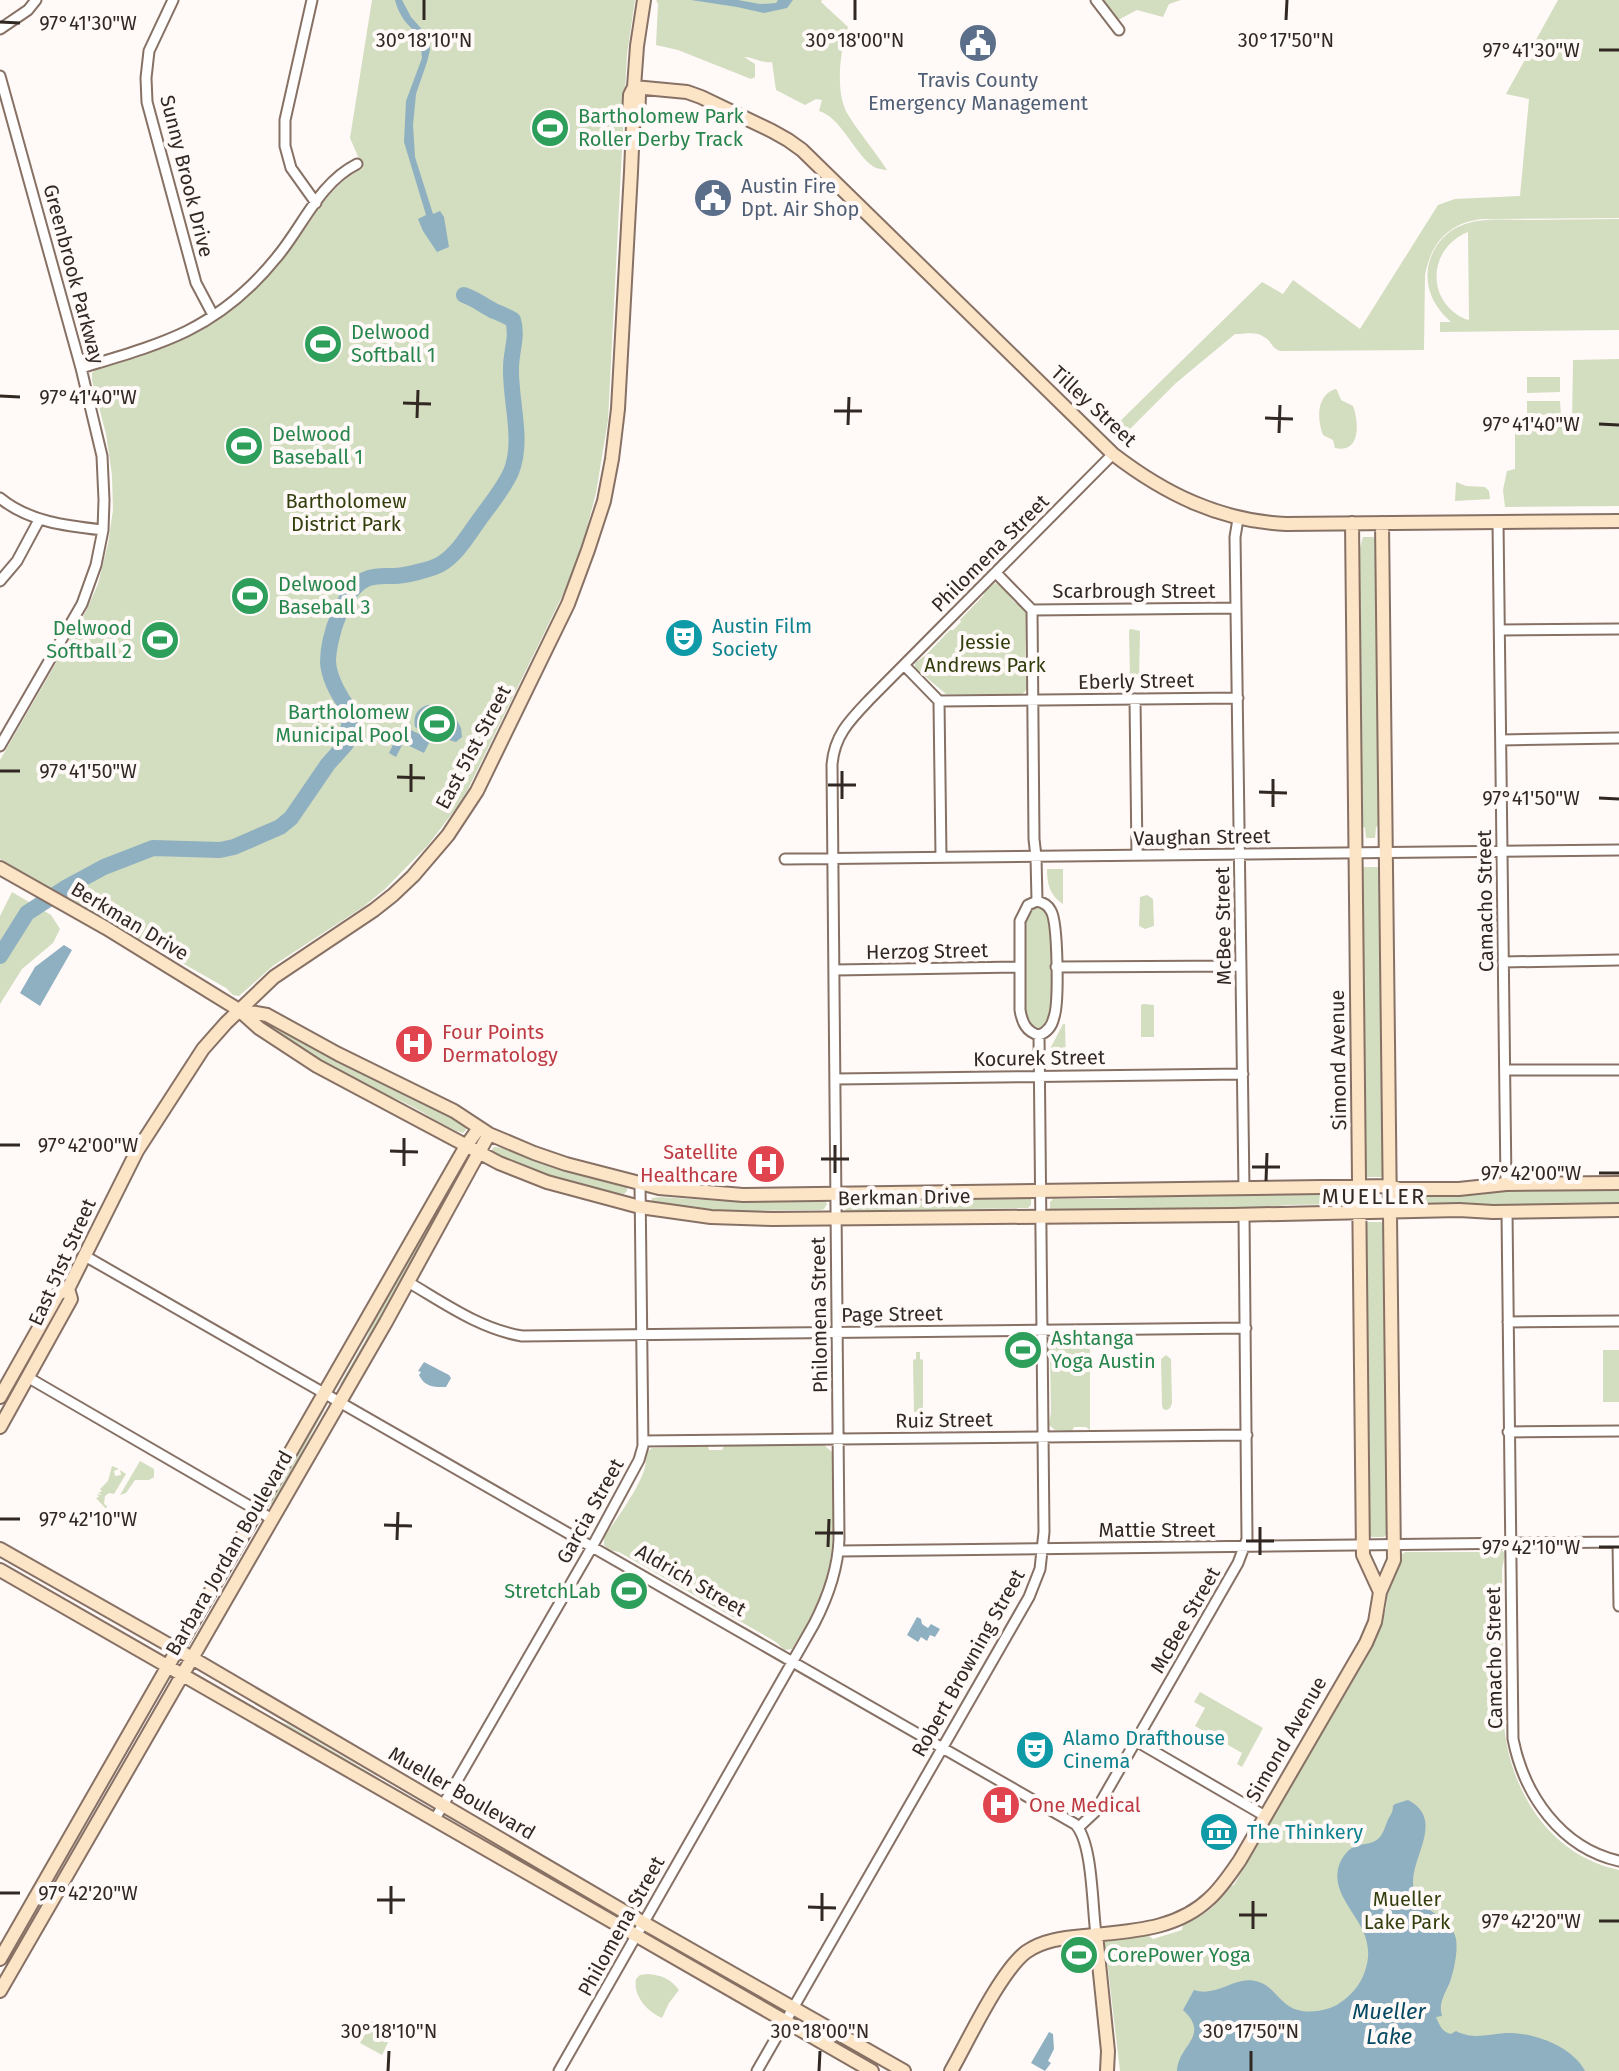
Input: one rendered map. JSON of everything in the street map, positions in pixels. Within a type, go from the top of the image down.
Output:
[{"type":"street","points":[[0,29],[28,10],[36,0]]},
{"type":"street","name":"Sunny Brook Drive","points":[[173,0],[149,51],[147,102],[196,283],[213,315]]},
{"type":"street","points":[[312,0],[285,120],[285,146],[291,168],[316,203]]},
{"type":"street","name":"East 51st Street","points":[[0,1427],[71,1299],[68,1289],[119,1185],[171,1096],[203,1049],[274,977],[393,895],[448,835],[477,791],[568,604],[604,501],[612,459],[618,409],[633,125],[629,107],[644,0]]},
{"type":"street","points":[[1096,0],[1119,30]]},
{"type":"street","name":"Greenbrook Parkway","points":[[0,76],[81,368],[102,456],[103,530],[96,565],[82,604],[0,746]]},
{"type":"street","name":"Tilley Street","points":[[634,87],[687,92],[701,97],[802,150],[1113,454],[1176,495],[1215,512],[1264,523],[1619,521]]},
{"type":"street","points":[[81,368],[176,336],[213,315],[249,288],[278,256],[327,187],[345,170],[357,164]]},
{"type":"street","name":"Philomena Street","points":[[559,2071],[826,1601],[839,1551],[832,765],[837,740],[848,722],[1113,454]]},
{"type":"street","points":[[0,498],[39,520],[103,530]]},
{"type":"street","name":"McBee Street","points":[[1238,519],[1235,537],[1244,1189]]},
{"type":"street","points":[[0,581],[17,561],[39,520]]},
{"type":"street","name":"Camacho Street","points":[[1498,522],[1506,1184]]},
{"type":"street","name":"Simond Avenue","points":[[1352,523],[1363,1545],[1364,1560],[1380,1592]]},
{"type":"street","name":"Simond Avenue","points":[[951,2071],[1003,1980],[1027,1951],[1059,1938],[1162,1925],[1203,1905],[1223,1885],[1366,1643],[1375,1622],[1380,1592],[1394,1560],[1382,523]]},
{"type":"street","points":[[996,573],[1032,610]]},
{"type":"street","name":"Scarbrough Street","points":[[1032,610],[1236,608]]},
{"type":"street","name":"Robert Browning Street","points":[[1032,610],[1037,901]]},
{"type":"street","points":[[1500,630],[1619,629]]},
{"type":"street","points":[[904,665],[939,701],[941,857]]},
{"type":"street","name":"Eberly Street","points":[[939,701],[1238,698]]},
{"type":"street","points":[[1135,699],[1137,855]]},
{"type":"street","points":[[1501,740],[1619,738]]},
{"type":"street","name":"Vaughan Street","points":[[785,859],[1619,850]]},
{"type":"street","name":"Berkman Drive","points":[[0,868],[106,928],[239,1010],[259,1028],[317,1066],[466,1146],[547,1182],[640,1207],[711,1217],[835,1218],[1619,1210]]},
{"type":"street","name":"Robert Browning Street","points":[[1037,901],[1044,903],[1053,916],[1056,967],[1055,1015],[1049,1028],[1039,1035],[1028,1029],[1020,1010],[1020,921],[1028,905],[1037,901]]},
{"type":"street","points":[[1503,962],[1619,960]]},
{"type":"street","points":[[1056,967],[1241,966]]},
{"type":"street","name":"Herzog Street","points":[[835,970],[1020,967]]},
{"type":"street","name":"Berkman Drive","points":[[239,1010],[267,1015],[446,1107],[484,1131],[555,1160],[659,1188],[723,1195],[1390,1186],[1399,1189],[1459,1189],[1506,1184],[1619,1183]]},
{"type":"street","name":"Robert Browning Street","points":[[757,2071],[1029,1597],[1040,1569],[1043,1549],[1043,1437],[1039,1035]]},
{"type":"street","points":[[1505,1070],[1619,1070]]},
{"type":"street","name":"Kocurek Street","points":[[836,1079],[1243,1074]]},
{"type":"street","name":"Barbara Jordan Boulevard","points":[[0,1959],[466,1146],[484,1131]]},
{"type":"street","name":"Barbara Jordan Boulevard","points":[[0,1991],[408,1282],[479,1152],[484,1131]]},
{"type":"street","name":"Garcia Street","points":[[435,1819],[592,1547],[642,1451],[640,1184]]},
{"type":"street","name":"Camacho Street","points":[[1507,1212],[1511,1719],[1516,1757],[1535,1798],[1550,1819],[1589,1850],[1619,1861]]},
{"type":"street","name":"McBee Street","points":[[1079,1827],[1095,1812],[1238,1563],[1244,1547],[1247,1529],[1247,1435],[1244,1215]]},
{"type":"street","name":"Aldrich Street","points":[[85,1256],[1079,1827]]},
{"type":"street","name":"Page Street","points":[[408,1282],[483,1325],[522,1336],[1246,1328]]},
{"type":"street","points":[[0,1397],[58,1294],[68,1289]]},
{"type":"street","points":[[1508,1322],[1619,1321]]},
{"type":"street","points":[[29,1378],[272,1519]]},
{"type":"street","points":[[1508,1432],[1619,1431]]},
{"type":"street","name":"Ruiz Street","points":[[643,1441],[1247,1435]]},
{"type":"street","points":[[1619,1542],[1619,1606]]},
{"type":"street","name":"Mattie Street","points":[[839,1551],[1619,1542]]},
{"type":"street","name":"Mueller Boulevard","points":[[0,1549],[904,2071]]},
{"type":"street","name":"Mueller Boulevard","points":[[0,1570],[872,2071]]},
{"type":"street","points":[[1136,1741],[1265,1816]]},
{"type":"street","points":[[1079,1827],[1087,1852],[1108,2051],[1107,2071]]},
{"type":"street","points":[[1108,2051],[1115,2071]]},
{"type":"green space","name":"Bartholomew District Park","points":[[372,0],[635,0],[627,54],[608,420],[596,493],[569,582],[457,807],[428,845],[385,889],[363,907],[274,965],[239,996],[0,859],[0,760],[86,611],[98,584],[108,544],[113,510],[112,475],[92,373],[107,364],[138,357],[183,338],[236,305],[282,260],[333,191],[363,168],[350,138]]},
{"type":"green space","points":[[656,0],[822,0],[848,27],[840,70],[843,104],[887,170],[874,167],[867,161],[834,121],[819,111],[822,100],[816,99],[805,105],[776,90],[772,62],[744,57],[755,64],[755,77],[751,79],[678,50],[656,45]]},
{"type":"green space","points":[[1103,0],[1181,0],[1169,4],[1163,17],[1137,10],[1118,20]]},
{"type":"green space","points":[[1558,0],[1619,0],[1619,218],[1483,219],[1460,225],[1437,244],[1428,264],[1425,275],[1424,350],[1280,351],[1261,335],[1235,334],[1176,383],[1119,440],[1109,432],[1262,282],[1283,294],[1293,280],[1360,329],[1438,205],[1455,199],[1520,196],[1529,99],[1506,94]]},
{"type":"green space","points":[[1619,219],[1619,330],[1440,332],[1440,322],[1451,322],[1432,298],[1428,268],[1439,243],[1454,229],[1484,220]],"holes":[[[1468,232],[1469,319],[1454,312],[1444,302],[1436,276],[1444,251],[1454,240]]]},
{"type":"green space","points":[[1619,359],[1619,506],[1505,507],[1503,490],[1507,471],[1515,469],[1515,427],[1572,427],[1573,360]]},
{"type":"green space","points":[[1527,377],[1560,377],[1560,392],[1527,393]]},
{"type":"green space","points":[[1335,389],[1341,400],[1353,406],[1356,420],[1354,442],[1343,449],[1335,448],[1333,440],[1323,435],[1320,422],[1321,402]]},
{"type":"green space","points":[[1527,401],[1560,401],[1561,416],[1527,417]]},
{"type":"green space","points":[[1456,482],[1485,487],[1490,499],[1455,501]]},
{"type":"green space","points":[[1363,537],[1378,537],[1381,824],[1376,827],[1375,838],[1366,838],[1365,828],[1360,824],[1357,550]]},
{"type":"green space","name":"Jessie Andrews Park","points":[[995,583],[1000,584],[1014,602],[1026,611],[1027,689],[1019,695],[946,694],[915,668],[915,663],[961,622]]},
{"type":"green space","points":[[1131,629],[1140,631],[1139,680],[1130,678]]},
{"type":"green space","points":[[1360,867],[1382,867],[1384,1177],[1365,1177]]},
{"type":"green space","points":[[1047,869],[1063,869],[1063,904],[1050,889]]},
{"type":"green space","points":[[12,892],[51,915],[60,929],[53,943],[22,969],[0,1004],[0,916]]},
{"type":"green space","points":[[1147,895],[1153,899],[1154,926],[1145,929],[1139,926],[1140,897]]},
{"type":"green space","points":[[1042,907],[1051,925],[1052,1009],[1047,1022],[1039,1028],[1031,1024],[1024,1009],[1024,922],[1029,909]]},
{"type":"green space","points":[[1143,1004],[1154,1005],[1154,1037],[1141,1037]]},
{"type":"green space","points":[[266,1022],[343,1064],[451,1115],[465,1125],[466,1130],[463,1133],[457,1131],[331,1067],[280,1035]]},
{"type":"green space","points":[[1063,1024],[1066,1064],[1049,1065],[1051,1047]]},
{"type":"green space","points":[[494,1147],[551,1167],[623,1185],[627,1191],[624,1194],[607,1192],[557,1179],[493,1154]]},
{"type":"green space","points":[[463,1163],[408,1272],[340,1384],[366,1339],[382,1302]]},
{"type":"green space","points":[[1619,1189],[1619,1203],[1604,1205],[1398,1206],[1397,1198],[1400,1195],[1463,1195],[1504,1190]]},
{"type":"green space","points":[[1351,1192],[1351,1204],[1254,1209],[1053,1212],[1050,1209],[1053,1199]]},
{"type":"green space","points":[[1028,1195],[1031,1205],[1028,1208],[849,1214],[844,1208],[851,1201]]},
{"type":"green space","points":[[652,1198],[721,1201],[824,1199],[827,1204],[821,1210],[711,1214],[651,1203]]},
{"type":"green space","points":[[1368,1222],[1384,1224],[1389,1533],[1383,1537],[1368,1534],[1364,1226]]},
{"type":"green space","points":[[1056,1335],[1068,1339],[1086,1339],[1090,1336],[1090,1430],[1074,1427],[1072,1431],[1055,1430],[1049,1425],[1050,1355],[1047,1345],[1050,1338]]},
{"type":"green space","points":[[1603,1350],[1619,1350],[1619,1402],[1603,1402]]},
{"type":"green space","points":[[916,1352],[920,1352],[920,1359],[923,1360],[923,1408],[916,1418],[913,1360],[916,1359]]},
{"type":"green space","points":[[1166,1355],[1171,1359],[1172,1403],[1167,1410],[1162,1405],[1161,1359]]},
{"type":"green space","points":[[322,1409],[324,1411],[274,1505],[269,1503],[268,1501]]},
{"type":"green space","points":[[824,1445],[832,1452],[830,1560],[822,1594],[792,1649],[784,1650],[776,1642],[604,1545],[604,1537],[636,1488],[644,1471],[647,1452],[652,1448],[708,1446],[709,1450],[722,1450],[724,1446]]},
{"type":"green space","points":[[140,1461],[154,1469],[154,1477],[135,1480],[126,1493],[120,1495]]},
{"type":"green space","points":[[112,1466],[119,1469],[114,1471],[115,1476],[121,1475],[120,1470],[126,1474],[114,1494],[105,1496],[106,1509],[96,1498],[99,1497],[97,1494],[102,1495],[98,1492],[102,1492],[100,1489],[108,1481]]},
{"type":"green space","name":"Mueller Lake Park","points":[[1496,1548],[1505,1554],[1502,1569],[1504,1725],[1515,1774],[1538,1817],[1554,1835],[1573,1851],[1619,1870],[1619,2071],[1120,2071],[1103,1942],[1111,1938],[1149,1936],[1153,1939],[1182,1930],[1183,1925],[1209,1910],[1224,1890],[1234,1885],[1373,1644],[1386,1609],[1388,1585],[1401,1555],[1405,1552],[1487,1552]]},
{"type":"green space","points":[[1200,1692],[1263,1728],[1242,1767],[1237,1764],[1242,1753],[1195,1726],[1205,1708],[1194,1702]]},
{"type":"green space","points":[[267,1717],[289,1725],[379,1778],[359,1770]]},
{"type":"green space","points":[[648,1974],[665,1978],[679,1990],[662,2018],[646,2007],[637,1991],[636,1979]]},
{"type":"green space","points":[[372,2021],[393,2032],[382,2055],[360,2043]]},
{"type":"water","points":[[395,0],[402,0],[429,42],[427,62],[416,94],[413,125],[415,157],[433,214],[440,211],[444,217],[449,247],[437,252],[418,219],[426,215],[404,142],[406,101],[422,58],[420,36],[404,20]]},
{"type":"water","points":[[691,0],[738,0],[760,4],[793,0],[787,8],[764,13]]},
{"type":"water","points":[[428,705],[436,706],[438,710],[430,728],[423,731],[415,727],[415,719],[419,710]]},
{"type":"water","points":[[444,713],[454,715],[461,728],[462,737],[456,742],[449,740],[438,725]]},
{"type":"water","points":[[402,726],[432,737],[424,753],[403,743],[396,757],[389,753]]},
{"type":"water","points":[[64,945],[72,950],[40,1006],[20,993],[35,967]]},
{"type":"water","points":[[424,1362],[449,1375],[451,1378],[446,1387],[431,1386],[421,1379],[421,1372],[418,1371]]},
{"type":"water","points":[[917,1617],[928,1628],[931,1624],[940,1629],[935,1637],[930,1635],[927,1641],[921,1637],[918,1642],[907,1635]]},
{"type":"water","name":"Mueller Lake","points":[[1408,1800],[1419,1808],[1426,1827],[1414,1872],[1415,1893],[1426,1907],[1447,1923],[1456,1939],[1455,1961],[1441,2003],[1442,2016],[1436,2017],[1442,2028],[1451,2034],[1456,2031],[1474,2036],[1517,2033],[1539,2038],[1571,2054],[1585,2071],[1177,2071],[1182,2054],[1194,2034],[1191,2019],[1183,2010],[1194,1990],[1211,1991],[1250,1980],[1265,1984],[1292,2008],[1310,2012],[1334,2006],[1354,1990],[1365,1971],[1367,1941],[1342,1894],[1338,1869],[1350,1850],[1379,1838],[1393,1806]]},
{"type":"water","points":[[1049,2032],[1053,2034],[1054,2049],[1048,2061],[1051,2063],[1045,2071],[1031,2063]]},
{"type":"waterway","points":[[0,956],[27,913],[104,867],[153,848],[220,850],[234,847],[280,827],[291,818],[328,764],[346,744],[351,712],[336,688],[328,662],[334,627],[345,602],[352,591],[369,578],[411,574],[447,560],[500,492],[515,460],[511,381],[515,338],[513,320],[464,295]]},
{"type":"place","name":"Travis County Emergency Management","points":[[978,43]]},
{"type":"place","name":"Bartholomew Park Roller Derby Track","points":[[550,128]]},
{"type":"place","name":"Austin Fire Dpt. Air Shop","points":[[713,198]]},
{"type":"place","name":"Delwood Softball 1","points":[[323,344]]},
{"type":"place","name":"Delwood Baseball 1","points":[[244,446]]},
{"type":"place","name":"Delwood Baseball 3","points":[[250,596]]},
{"type":"place","name":"Austin Film Society","points":[[684,638]]},
{"type":"place","name":"Delwood Softball 2","points":[[160,640]]},
{"type":"place","name":"Bartholomew Municipal Pool","points":[[437,724]]},
{"type":"place","name":"Four Points Dermatology","points":[[414,1044]]},
{"type":"place","name":"Satellite Healthcare","points":[[766,1164]]},
{"type":"place","name":"Ashtanga Yoga Austin","points":[[1023,1350]]},
{"type":"place","name":"StretchLab","points":[[629,1591]]},
{"type":"place","name":"Alamo Drafthouse Cinema","points":[[1035,1750]]},
{"type":"place","name":"One Medical","points":[[1001,1805]]},
{"type":"place","name":"The Thinkery","points":[[1219,1832]]},
{"type":"place","name":"CorePower Yoga","points":[[1079,1955]]},
{"type":"district","name":"MUELLER","points":[[1374,1196]]}]
